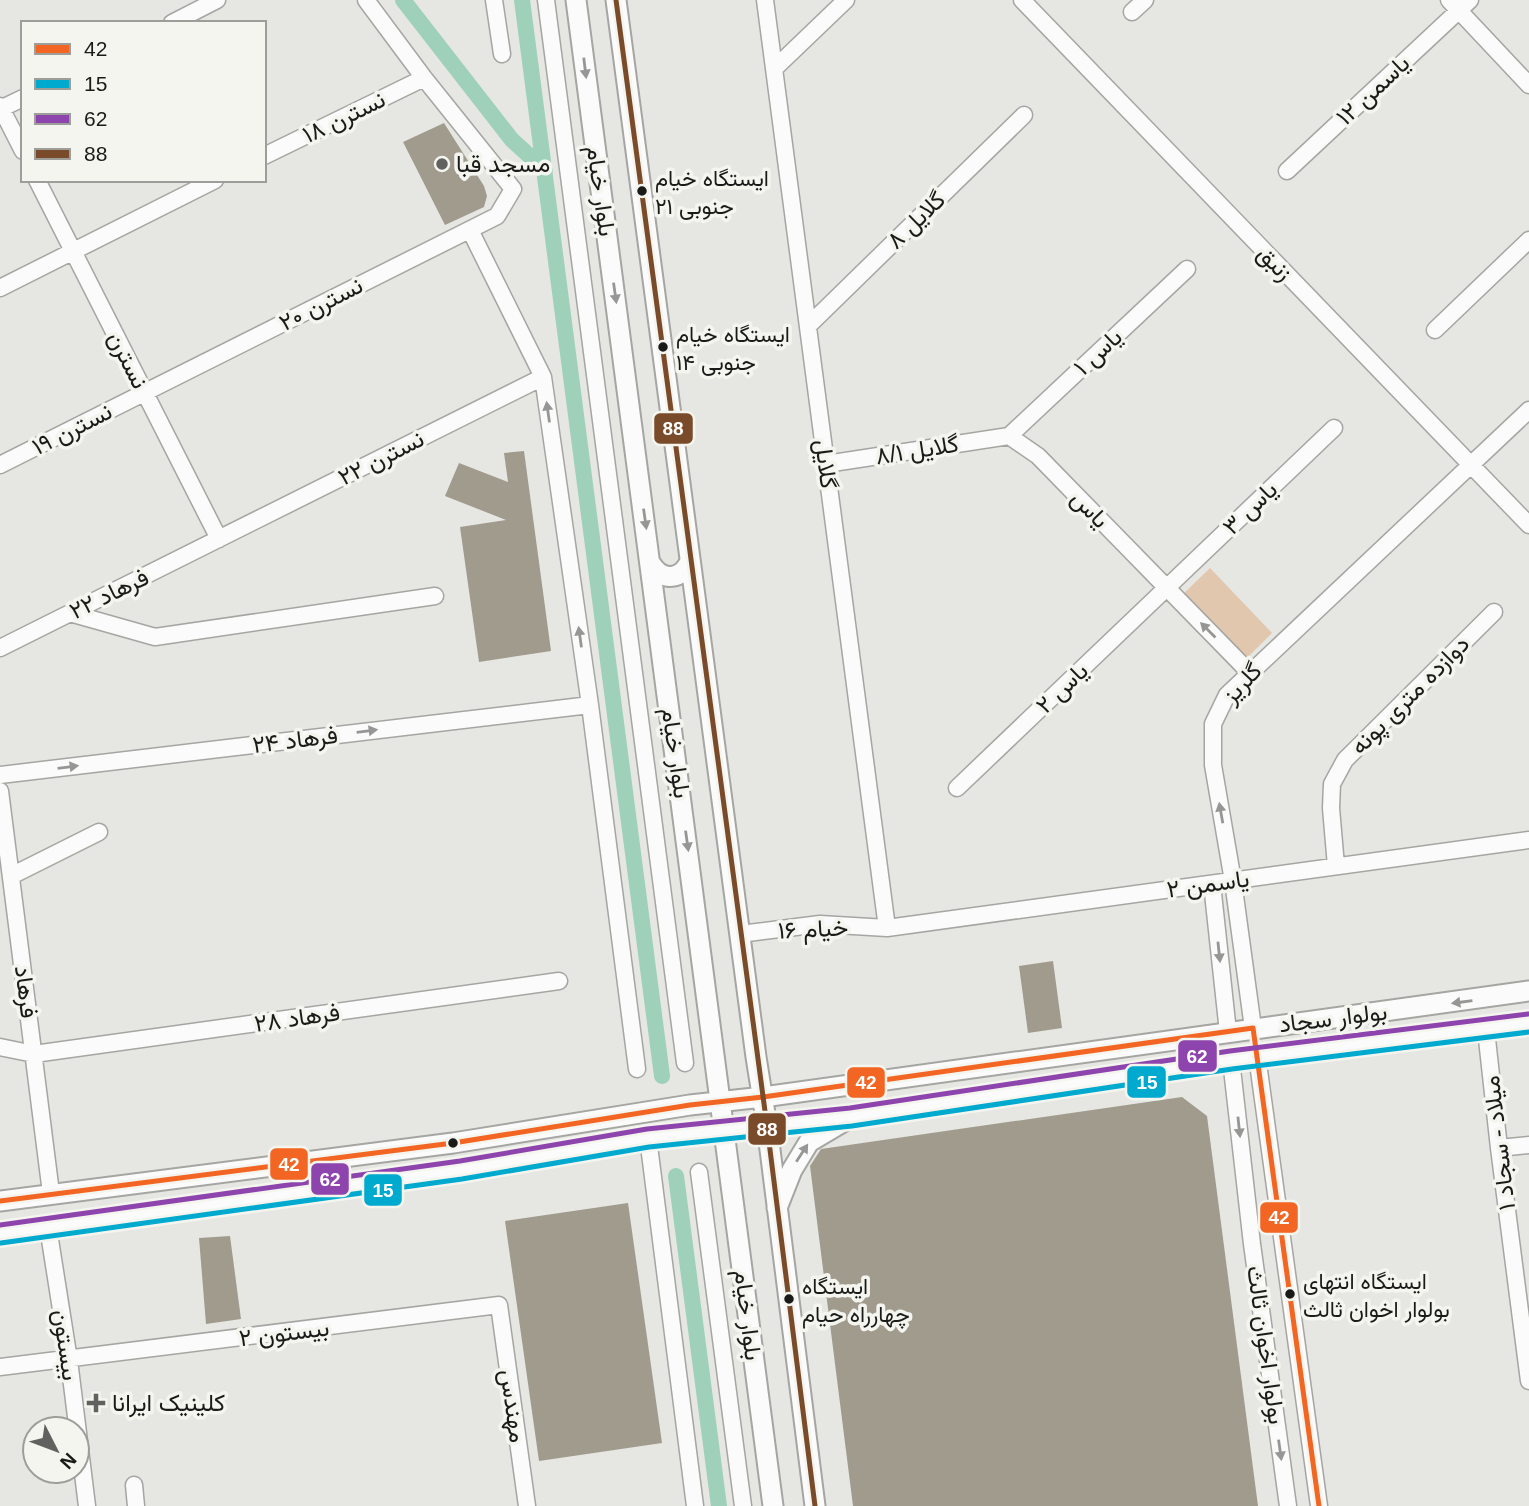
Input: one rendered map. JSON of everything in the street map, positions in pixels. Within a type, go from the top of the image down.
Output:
[{"type":"main road","name":"بلوار خیام","points":[[576,0],[773,1506]]},
{"type":"main road","name":"بلوار خیام","points":[[616,0],[768,1126],[776,1209],[815,1506]]},
{"type":"main road","points":[[651,564],[659,574],[672,577],[684,572],[690,561]]},
{"type":"main road","name":"بولوار سجاد","points":[[0,1201],[453,1143],[720,1101],[1529,991]]},
{"type":"main road","name":"بولوار سجاد","points":[[0,1234],[461,1170],[648,1138],[851,1117],[1257,1056],[1529,1023]]},
{"type":"main road","points":[[1253,1028],[1257,1056]]},
{"type":"main road","points":[[1228,1032],[1231,1060]]},
{"type":"main road","points":[[776,1209],[792,1170],[809,1142],[851,1117]]},
{"type":"street","points":[[176,21],[217,0]]},
{"type":"street","points":[[366,0],[424,78]]},
{"type":"street","points":[[494,0],[502,54]]},
{"type":"street","points":[[546,0],[685,1063]]},
{"type":"street","name":"گلایل","points":[[765,0],[887,928]]},
{"type":"street","points":[[774,69],[846,0]]},
{"type":"street","name":"زنبق","points":[[1021,0],[1529,525]]},
{"type":"street","points":[[1132,12],[1144,0]]},
{"type":"street","points":[[1459,3],[1529,85]]},
{"type":"street","name":"یاسمن ۱۲","points":[[1287,171],[1459,3]]},
{"type":"street","name":"نسترن ۱۸","points":[[266,155],[424,78]]},
{"type":"street","name":"نسترن ۲۰","points":[[145,393],[497,216],[513,189],[424,78]]},
{"type":"street","points":[[21,99],[0,108],[21,147]]},
{"type":"street","name":"گلایل ۸","points":[[808,326],[1024,115]]},
{"type":"street","name":"نسترن","points":[[38,182],[219,539]]},
{"type":"street","points":[[0,288],[211,182]]},
{"type":"street","points":[[470,230],[543,377],[590,705],[637,1069]]},
{"type":"street","points":[[1435,330],[1529,240]]},
{"type":"street","name":"یاس ۱","points":[[1009,436],[1187,269]]},
{"type":"street","name":"نسترن ۲۲","points":[[219,539],[543,377]]},
{"type":"street","name":"نسترن ۱۹","points":[[0,465],[145,393]]},
{"type":"street","name":"گلریز","points":[[1253,1028],[1233,881],[1213,765],[1213,724],[1227,695],[1529,411]]},
{"type":"street","name":"یاس ۳","points":[[1166,588],[1334,428]]},
{"type":"street","name":"گلایل ۸/۱","points":[[826,464],[1009,436]]},
{"type":"street","name":"یاس","points":[[1009,436],[1038,456],[1250,673]]},
{"type":"street","name":"فرهاد ۲۲","points":[[0,648],[219,539]]},
{"type":"street","name":"یاس ۲","points":[[957,788],[1166,588]]},
{"type":"street","points":[[71,613],[155,637],[435,596]]},
{"type":"street","name":"دوازده متری پونه","points":[[1336,866],[1331,808],[1332,785],[1345,760],[1494,612]]},
{"type":"street","name":"فرهاد ۲۴","points":[[0,775],[590,705]]},
{"type":"street","name":"فرهاد","points":[[0,791],[11,876],[7,909],[34,1054],[51,1194]]},
{"type":"street","points":[[11,876],[99,832]]},
{"type":"street","name":"یاسمن ۲","points":[[887,928],[1529,840]]},
{"type":"street","points":[[1212,884],[1228,1032]]},
{"type":"street","name":"خیام ۱۶","points":[[740,934],[820,924],[887,928]]},
{"type":"street","name":"فرهاد ۲۸","points":[[0,1047],[34,1054],[559,981]]},
{"type":"street","name":"میلاد - سجاد ۱","points":[[1486,1030],[1529,1381]]},
{"type":"street","points":[[1257,1056],[1319,1506]]},
{"type":"street","name":"بولوار اخوان ثالث","points":[[1231,1060],[1252,1244],[1288,1506]]},
{"type":"street","points":[[648,1138],[695,1506]]},
{"type":"street","points":[[1499,1148],[1529,1145]]},
{"type":"street","points":[[699,1172],[743,1506]]},
{"type":"street","name":"بیستون","points":[[48,1227],[88,1506]]},
{"type":"street","name":"بیستون ۲","points":[[0,1367],[499,1306]]},
{"type":"street","name":"مهندس","points":[[499,1306],[527,1506]]},
{"type":"street","points":[[134,1485],[136,1506]]},
{"type":"shaded area","points":[[1210,568],[1272,633],[1242,663],[1178,599]]},
{"type":"building","name":"مسجد قبا","points":[[444,123],[484,186],[487,196],[484,207],[445,225],[403,142]]},
{"type":"building","points":[[524,451],[551,651],[479,662],[460,527],[506,520],[445,496],[459,463],[508,482],[504,453]]},
{"type":"building","points":[[1053,961],[1062,1028],[1028,1033],[1019,966]]},
{"type":"building","points":[[1182,1097],[1207,1116],[1258,1506],[853,1506],[810,1166],[821,1149]]},
{"type":"building","points":[[628,1203],[662,1443],[539,1461],[505,1221]]},
{"type":"building","points":[[230,1236],[241,1319],[206,1324],[199,1238]]},
{"type":"waterway","points":[[403,0],[512,140],[545,170]]},
{"type":"waterway","points":[[522,0],[662,1076]]},
{"type":"waterway","points":[[676,1176],[719,1506]]},
{"type":"transit line","name":"88","points":[[616,0],[767,1126],[815,1506]]},
{"type":"transit line","name":"62","points":[[0,1225],[460,1161],[647,1129],[850,1108],[1230,1051],[1528,1014]]},
{"type":"transit line","name":"42","points":[[0,1201],[453,1143],[690,1105],[1253,1028],[1319,1506]]},
{"type":"transit line","name":"15","points":[[1,1243],[462,1179],[649,1147],[852,1126],[1232,1069],[1529,1032]]},
{"type":"place","name":"مسجد قبا","points":[[442,164]]},
{"type":"place","name":"ایستگاه خیام جنوبی ۲۱","points":[[642,191]]},
{"type":"place","name":"ایستگاه خیام جنوبی ۱۴","points":[[663,347]]},
{"type":"place","name":"ایستگاه انتهای بولوار اخوان ثالث","points":[[1290,1294]]},
{"type":"place","name":"ایستگاه چهارراه حیام","points":[[789,1299]]},
{"type":"place","name":"کلینیک ایرانا","points":[[96,1403]]}]
